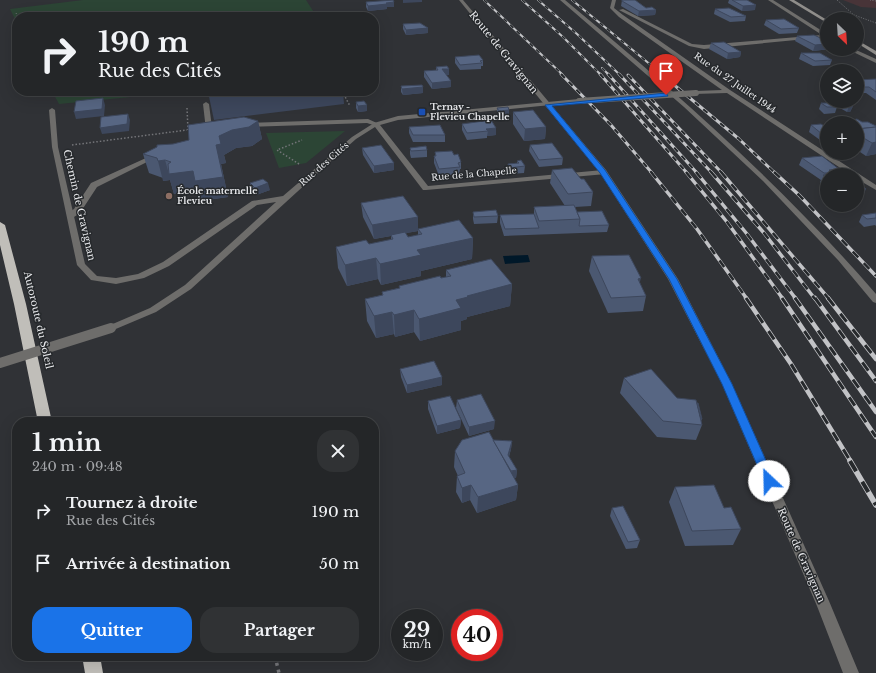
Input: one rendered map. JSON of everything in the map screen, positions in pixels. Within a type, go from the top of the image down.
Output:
[{"type":"highway","name":"Autoroute du Soleil","points":[[0,225],[20,304],[44,417]]},
{"type":"highway","points":[[92,661],[94,673]]},
{"type":"main road","points":[[791,0],[820,18]]},
{"type":"main road","points":[[864,45],[876,53]]},
{"type":"street","name":"Route de Gravignan","points":[[461,0],[603,172],[673,279],[727,384],[824,606],[851,673]]},
{"type":"street","points":[[562,0],[670,90],[754,167],[857,276],[876,300]]},
{"type":"street","points":[[614,0],[612,8],[621,10],[691,45],[704,47],[820,37]]},
{"type":"street","points":[[770,0],[820,32]]},
{"type":"street","name":"Rue du 27 Juillet 1944","points":[[612,8],[728,91],[844,168]]},
{"type":"street","points":[[864,56],[876,62]]},
{"type":"street","name":"Rue des Cités","points":[[0,363],[111,328],[153,310],[188,287],[317,169],[363,131],[376,124],[398,118],[579,101],[728,91]]},
{"type":"street","points":[[206,104],[209,130],[217,129]]},
{"type":"street","name":"Chemin de Gravignan","points":[[52,110],[55,147],[81,265],[94,278],[116,281],[141,276],[166,264],[255,204],[287,198]]},
{"type":"street","points":[[240,126],[256,124],[368,121],[376,124]]},
{"type":"street","name":"Rue de la Chapelle","points":[[376,124],[426,188],[603,172]]},
{"type":"street","points":[[71,215],[77,211],[94,185],[161,153]]},
{"type":"street","name":"Rue du 27 Juillet 1944","points":[[864,181],[876,188]]},
{"type":"path","points":[[836,0],[845,10],[864,20],[876,23]]},
{"type":"path","points":[[870,0],[876,2]]},
{"type":"path","points":[[55,147],[187,130]]},
{"type":"path","points":[[305,139],[277,150],[303,166],[317,169]]},
{"type":"path","points":[[276,661],[279,673]]},
{"type":"shaded area","points":[[843,0],[876,0],[876,8],[861,7]]},
{"type":"green space","points":[[83,0],[306,0],[314,12],[12,13],[10,9]]},
{"type":"green space","points":[[55,96],[141,96],[59,104]]},
{"type":"green space","points":[[345,131],[306,163],[279,168],[266,133]]},
{"type":"water","points":[[528,255],[530,262],[505,264],[503,256]]},
{"type":"building","points":[[393,0],[394,2],[386,3],[387,4],[368,6],[366,2]]},
{"type":"building","points":[[622,0],[635,0],[646,8],[652,7],[656,10],[639,11]]},
{"type":"building","points":[[732,0],[747,0],[756,5],[743,6]]},
{"type":"building","points":[[729,8],[746,16],[731,17],[715,9]]},
{"type":"building","points":[[784,19],[799,28],[781,29],[766,20]]},
{"type":"building","points":[[420,23],[428,28],[406,30],[403,24]]},
{"type":"building","points":[[814,35],[820,38],[820,45],[815,45],[797,36]]},
{"type":"building","points":[[724,42],[741,52],[728,53],[711,43]]},
{"type":"building","points":[[801,53],[820,53],[820,56],[825,56],[832,60],[815,61]]},
{"type":"building","points":[[479,55],[483,60],[480,61],[482,63],[460,65],[455,57]]},
{"type":"building","points":[[447,66],[449,69],[442,69],[451,81],[432,83],[424,71],[438,70],[436,67]]},
{"type":"building","points":[[876,79],[876,92],[869,87],[864,87],[864,80]]},
{"type":"building","points":[[422,85],[423,87],[402,89],[401,86]]},
{"type":"building","points":[[103,98],[102,109],[74,112],[76,101]]},
{"type":"building","points":[[364,101],[367,105],[358,106],[356,102]]},
{"type":"building","points":[[508,107],[509,110],[499,111],[497,108]]},
{"type":"building","points":[[533,110],[546,127],[525,129],[513,112]]},
{"type":"building","points":[[128,114],[127,124],[100,128],[101,117]]},
{"type":"building","points":[[244,117],[258,121],[249,127],[232,130],[219,136],[221,144],[216,145],[223,177],[195,181],[193,171],[169,174],[168,164],[171,162],[165,160],[158,161],[157,158],[143,154],[157,147],[157,145],[173,144],[189,140],[188,125]]},
{"type":"building","points":[[491,120],[496,128],[486,129],[488,131],[467,133],[462,124]]},
{"type":"building","points":[[864,122],[868,122],[876,127],[864,128]]},
{"type":"building","points":[[820,124],[820,132],[811,125]]},
{"type":"building","points":[[440,125],[445,135],[413,135],[409,127]]},
{"type":"building","points":[[876,127],[876,142],[872,143],[864,138],[864,128]]},
{"type":"building","points":[[552,143],[563,158],[539,160],[530,145]]},
{"type":"building","points":[[381,145],[394,163],[374,166],[362,148]]},
{"type":"building","points":[[426,146],[427,150],[411,151],[410,148]]},
{"type":"building","points":[[452,151],[454,155],[458,154],[461,162],[458,163],[460,167],[439,169],[434,156],[436,156],[435,152]]},
{"type":"building","points":[[820,156],[820,160],[827,160],[838,168],[820,168],[820,170],[802,158]]},
{"type":"building","points":[[521,160],[525,166],[509,168],[508,164],[519,163],[517,161]]},
{"type":"building","points":[[572,168],[581,179],[584,179],[593,192],[568,194],[552,170]]},
{"type":"building","points":[[263,179],[268,183],[255,188],[250,183]]},
{"type":"building","points":[[403,196],[418,217],[372,225],[361,203]]},
{"type":"building","points":[[574,205],[580,219],[539,221],[534,207]]},
{"type":"building","points":[[496,210],[498,216],[474,217],[473,212]]},
{"type":"building","points":[[602,211],[609,225],[579,226],[580,219],[577,212]]},
{"type":"building","points":[[876,213],[876,218],[867,219],[862,215]]},
{"type":"building","points":[[534,214],[539,228],[505,229],[500,215]]},
{"type":"building","points":[[459,220],[473,238],[417,250],[421,255],[380,264],[376,258],[345,265],[336,247],[366,240],[369,244],[393,239],[391,235],[405,232],[408,237],[422,234],[418,229]]},
{"type":"building","points":[[629,255],[641,278],[638,279],[646,296],[611,298],[592,256]]},
{"type":"building","points":[[491,259],[512,284],[456,300],[461,308],[419,319],[414,310],[394,315],[392,312],[374,316],[365,299],[383,295],[382,292],[400,288],[399,286],[440,276],[441,278],[451,276],[446,270]]},
{"type":"building","points":[[434,361],[442,377],[407,385],[400,369]]},
{"type":"building","points":[[651,369],[677,398],[696,400],[702,425],[663,421],[624,378]]},
{"type":"building","points":[[481,394],[495,421],[469,427],[457,400]]},
{"type":"building","points":[[450,396],[461,420],[437,426],[428,401]]},
{"type":"building","points":[[698,403],[702,419],[701,419]]},
{"type":"building","points":[[489,432],[518,485],[478,497],[471,485],[462,488],[457,476],[465,473],[455,451],[462,440]]},
{"type":"building","points":[[493,440],[512,441],[508,455],[517,470],[511,471]]},
{"type":"building","points":[[714,485],[724,508],[731,507],[741,529],[692,531],[675,487]]},
{"type":"building","points":[[623,506],[640,540],[628,542],[612,508]]},
{"type":"railway","points":[[484,0],[563,75]]},
{"type":"railway","points":[[522,0],[563,37],[600,74]]},
{"type":"railway","points":[[538,0],[577,34],[619,74]]},
{"type":"railway","points":[[572,0],[663,75]]},
{"type":"railway","points":[[602,68],[608,74]]},
{"type":"railway","points":[[561,74],[611,125],[652,173]]},
{"type":"railway","points":[[600,74],[687,173]]},
{"type":"railway","points":[[608,74],[697,173]]},
{"type":"railway","points":[[619,74],[712,173]]},
{"type":"railway","points":[[661,74],[739,139],[775,173]]},
{"type":"railway","points":[[628,75],[722,173]]},
{"type":"railway","points":[[651,172],[697,229],[747,299]]},
{"type":"railway","points":[[686,172],[727,222],[783,299]]},
{"type":"railway","points":[[696,172],[747,234],[796,299]]},
{"type":"railway","points":[[711,172],[764,233],[815,299]]},
{"type":"railway","points":[[721,172],[829,299]]},
{"type":"railway","points":[[774,172],[799,195],[876,276]]},
{"type":"railway","points":[[746,298],[791,364],[851,462]]},
{"type":"railway","points":[[782,298],[876,437]]},
{"type":"railway","points":[[795,298],[876,412]]},
{"type":"railway","points":[[815,298],[876,381]]},
{"type":"railway","points":[[828,298],[876,359]]},
{"type":"railway","points":[[850,461],[876,505]]},
{"type":"place","name":"Ternay - Flevieu Chapelle","points":[[422,112]]},
{"type":"place","name":"École maternelle Flevieu","points":[[169,196]]},
{"type":"route","points":[[666,95],[579,101],[548,105],[603,172],[673,279],[727,384],[769,481]]}]
